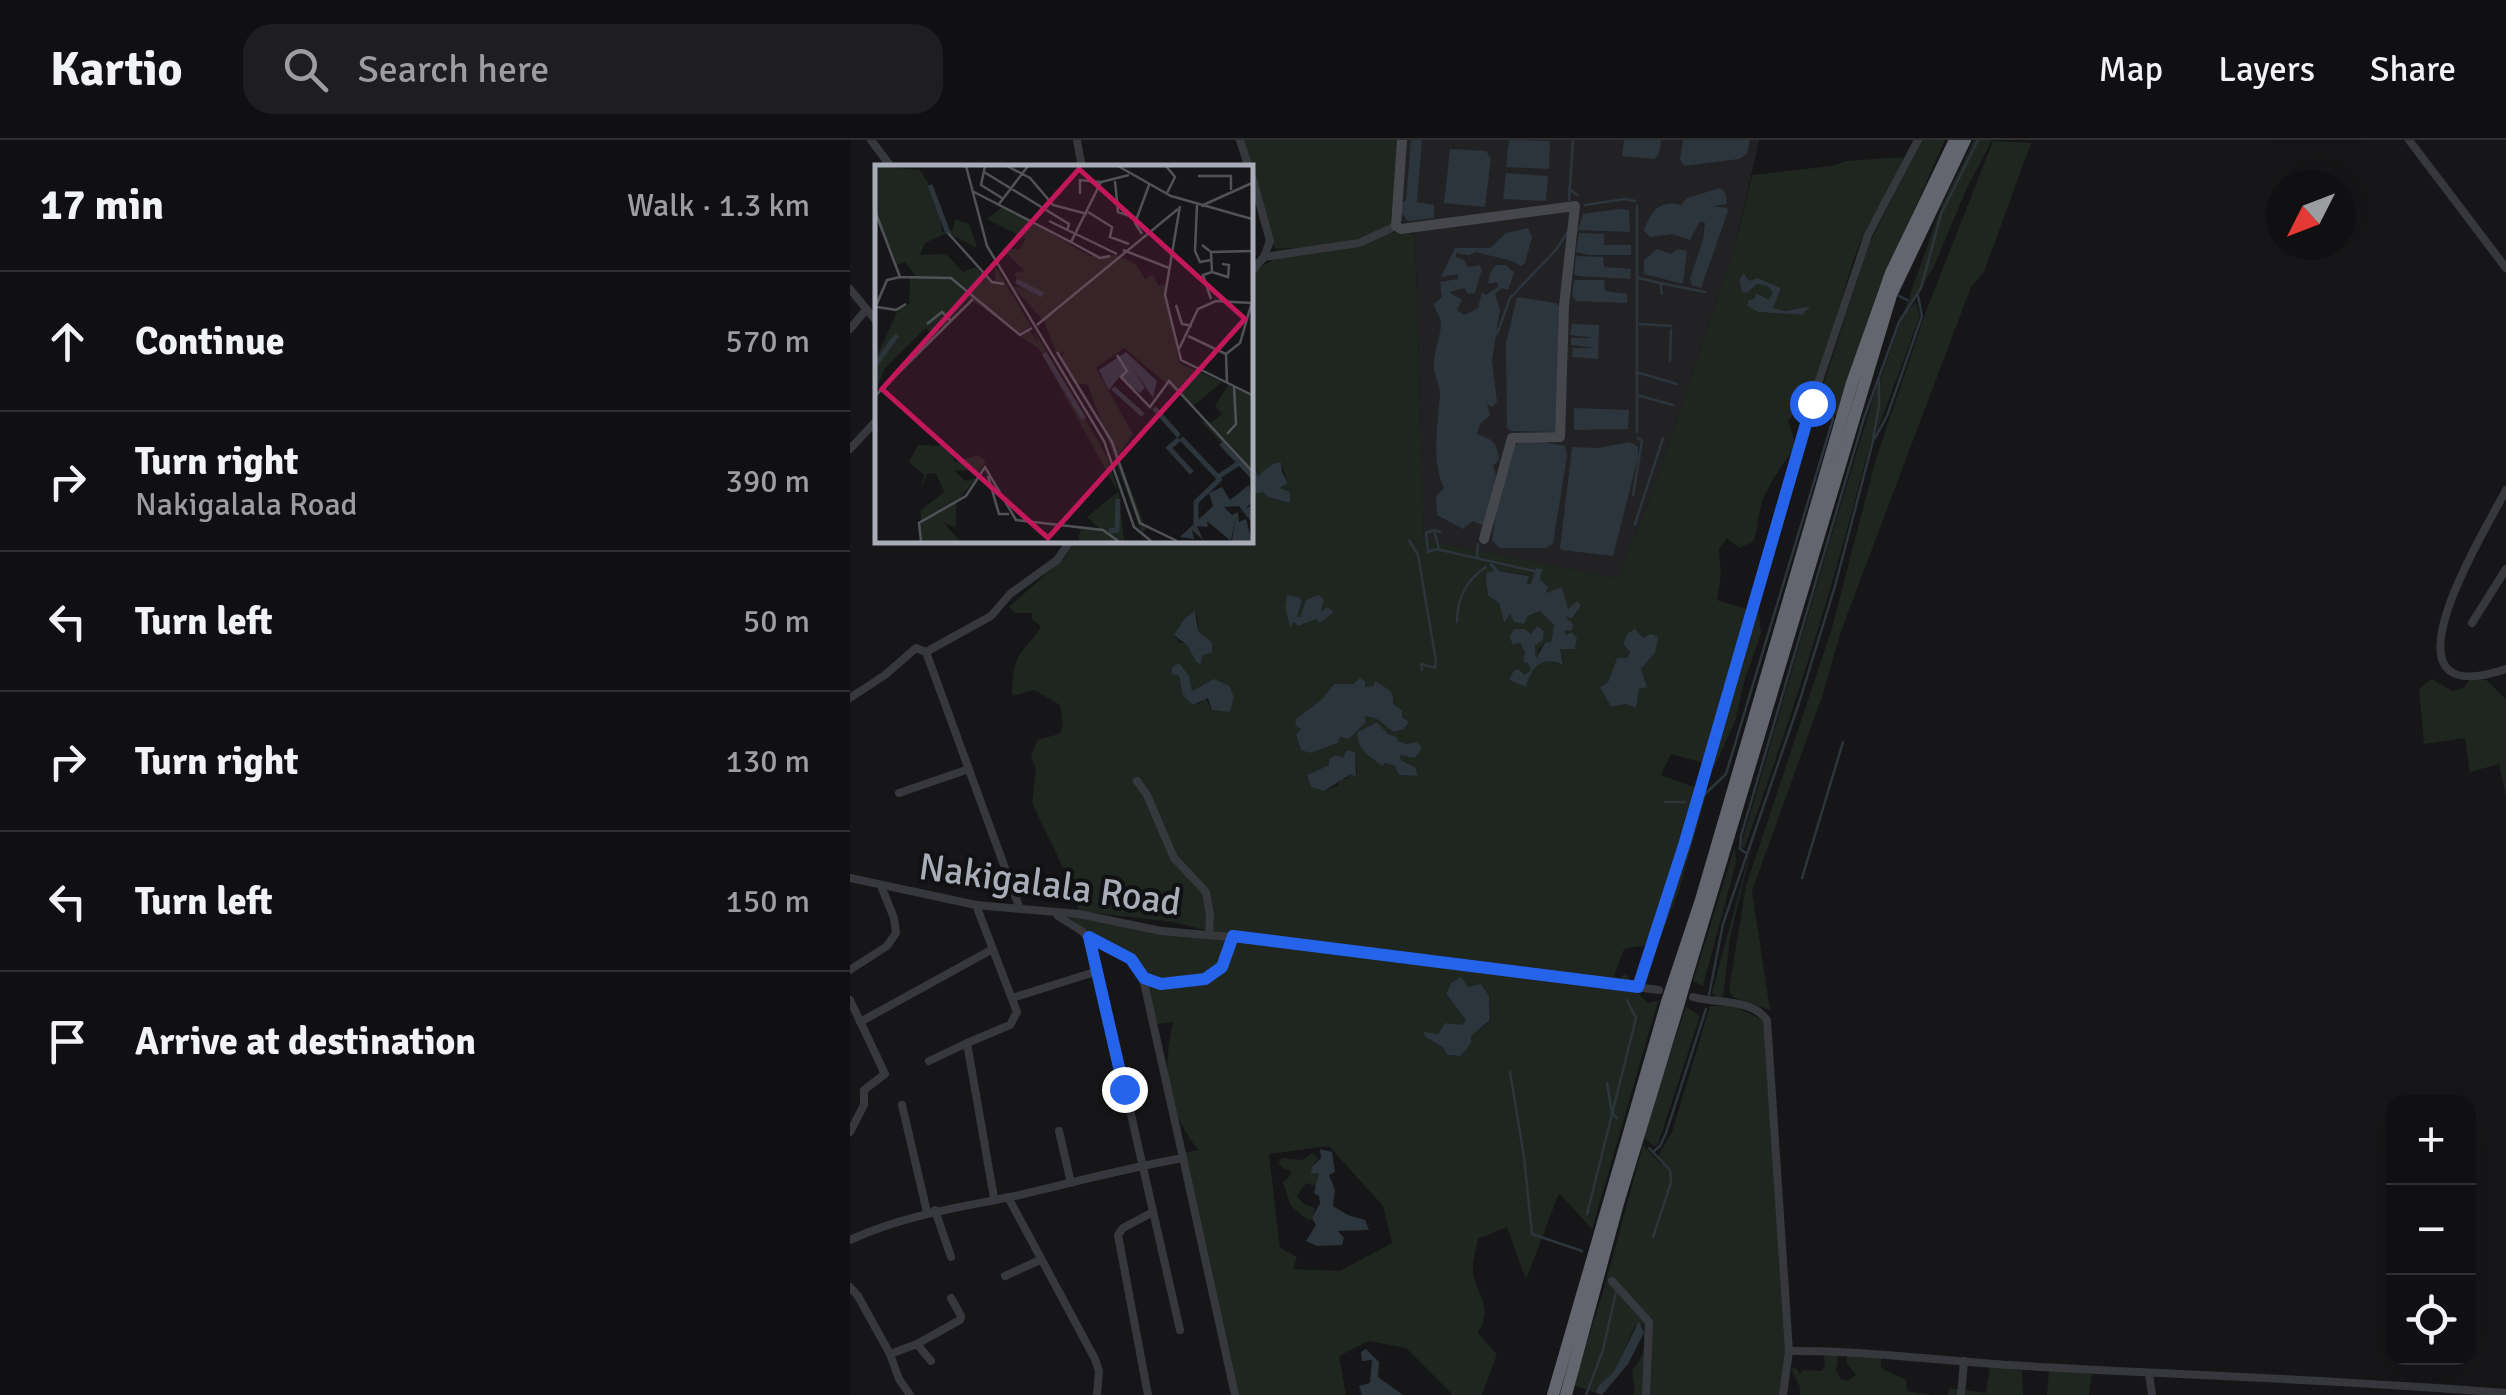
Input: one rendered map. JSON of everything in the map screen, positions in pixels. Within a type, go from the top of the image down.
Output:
[{"type":"highway","points":[[1684,988],[1701,900],[1852,383],[1891,273],[1954,140]]},
{"type":"highway","points":[[1554,1395],[1673,1004],[1684,988],[1892,295],[1965,140]]},
{"type":"highway","points":[[1566,1395],[1673,1004]]},
{"type":"street","points":[[871,140],[890,165]]},
{"type":"street","points":[[1077,140],[1081,165]]},
{"type":"street","points":[[1240,140],[1249,165]]},
{"type":"street","points":[[1396,226],[1402,140]]},
{"type":"street","points":[[1638,987],[1685,842],[1802,431],[1868,235],[1918,140]]},
{"type":"street","points":[[2409,140],[2506,268]]},
{"type":"street","points":[[1252,175],[1270,241],[1264,257],[1252,270]]},
{"type":"street","points":[[1264,257],[1359,243],[1396,226],[1410,230],[1575,206],[1564,306],[1560,438],[1512,438],[1484,540]]},
{"type":"street","points":[[850,289],[875,321]]},
{"type":"street","points":[[850,329],[866,311]]},
{"type":"street","points":[[850,449],[875,422]]},
{"type":"street","points":[[2506,490],[2456,585],[2441,633],[2444,661],[2456,676],[2469,679],[2506,669]]},
{"type":"street","points":[[926,652],[990,616],[1010,594],[1058,560],[1070,542]]},
{"type":"street","points":[[2472,622],[2506,569]]},
{"type":"street","points":[[850,698],[885,675],[912,650],[926,652],[1020,910]]},
{"type":"street","points":[[899,794],[968,769]]},
{"type":"street","points":[[1137,781],[1174,858],[1206,892],[1209,934]]},
{"type":"street","name":"Nakigalala Road","points":[[850,878],[976,906],[1078,914],[1161,930],[1659,990]]},
{"type":"street","points":[[850,970],[887,946],[896,934],[881,886]]},
{"type":"street","points":[[929,1061],[1014,1021],[1012,998],[976,906]]},
{"type":"street","points":[[1055,914],[1131,959],[1144,978],[1234,1395]]},
{"type":"street","points":[[1144,978],[1161,984],[1205,979],[1222,967],[1233,936]]},
{"type":"street","points":[[1089,937],[1180,1330]]},
{"type":"street","points":[[860,1022],[912,996],[956,966],[992,950]]},
{"type":"street","points":[[1012,998],[1098,971]]},
{"type":"street","points":[[1684,988],[1760,1012],[1767,1020],[1789,1351],[1782,1395]]},
{"type":"street","points":[[850,1000],[885,1074],[864,1090],[864,1105],[850,1132]]},
{"type":"street","points":[[968,1044],[994,1198]]},
{"type":"street","points":[[902,1104],[931,1211],[951,1256]]},
{"type":"street","points":[[1059,1131],[1071,1183]]},
{"type":"street","points":[[850,1240],[931,1211],[1183,1158]]},
{"type":"street","points":[[1008,1197],[1095,1359],[1099,1371],[1097,1395]]},
{"type":"street","points":[[1148,1395],[1118,1236],[1122,1228],[1153,1212]]},
{"type":"street","points":[[1006,1276],[1040,1260]]},
{"type":"street","points":[[1612,1281],[1649,1322],[1646,1395]]},
{"type":"street","points":[[850,1288],[910,1395]]},
{"type":"street","points":[[890,1354],[960,1320],[951,1298]]},
{"type":"street","points":[[917,1344],[932,1360]]},
{"type":"street","points":[[1789,1351],[2506,1393]]},
{"type":"street","points":[[1962,1395],[1964,1361]]},
{"type":"street","points":[[2149,1372],[2152,1395]]},
{"type":"shaded area","points":[[1243,140],[1399,140],[1392,225],[1335,244],[1275,249]]},
{"type":"shaded area","points":[[1406,140],[1759,140],[1735,246],[1654,488],[1617,578],[1424,540],[1415,234],[1399,218]]},
{"type":"shaded area","points":[[1411,140],[1422,140],[1417,202],[1434,205],[1434,218],[1408,221],[1401,212],[1406,201]]},
{"type":"shaded area","points":[[1509,140],[1550,141],[1549,169],[1506,167]]},
{"type":"shaded area","points":[[1624,140],[1661,140],[1659,154],[1654,159],[1622,156]]},
{"type":"shaded area","points":[[1683,140],[1750,140],[1747,154],[1739,159],[1684,166],[1680,159]]},
{"type":"shaded area","points":[[1922,140],[1945,140],[1877,293],[1835,417],[1822,389],[1869,244]]},
{"type":"shaded area","points":[[1974,140],[1992,140],[1934,266],[1907,311],[1916,302],[1920,316],[1877,431],[1881,377],[1941,207]]},
{"type":"shaded area","points":[[1993,141],[2031,143],[1984,272],[1971,287],[1841,631],[1822,697],[1752,891],[1770,1010],[1733,997],[1729,990],[1746,886],[1832,628],[1875,462],[1925,314]]},
{"type":"shaded area","points":[[1450,149],[1486,151],[1491,158],[1485,207],[1444,203]]},
{"type":"shaded area","points":[[1903,157],[1852,263],[1816,381],[1788,421],[1796,445],[1766,493],[1753,542],[1739,548],[1727,538],[1719,549],[1721,575],[1717,600],[1759,613],[1761,633],[1736,719],[1715,766],[1671,754],[1661,775],[1707,792],[1678,893],[1658,943],[1624,949],[1614,976],[1619,979],[1625,974],[1631,980],[1628,983],[1249,934],[1237,936],[1382,960],[1638,993],[1648,1003],[1658,1001],[1592,1229],[1559,1193],[1526,1280],[1507,1227],[1478,1239],[1473,1271],[1485,1315],[1478,1333],[1497,1354],[1482,1395],[1453,1395],[1406,1348],[1369,1341],[1339,1356],[1346,1395],[1237,1395],[1184,1153],[1198,1150],[1179,1119],[1169,1089],[1173,1022],[1151,1025],[1132,960],[1116,945],[1068,916],[1217,933],[1173,922],[1078,911],[1076,895],[1032,803],[1036,769],[1031,757],[1037,740],[1059,734],[1063,727],[1060,705],[1034,690],[1012,696],[1017,659],[1041,626],[1032,620],[1032,613],[1015,613],[1009,607],[1064,558],[1075,542],[1252,542],[1252,489],[1253,494],[1263,491],[1268,497],[1290,503],[1290,492],[1280,489],[1288,483],[1281,462],[1258,476],[1256,468],[1252,469],[1252,275],[1288,255],[1348,247],[1398,232],[1415,234],[1424,540],[1617,578],[1654,488],[1735,246],[1752,175],[1846,161]],"holes":[[[1744,273],[1749,282],[1759,278],[1781,288],[1772,308],[1785,311],[1811,306],[1802,315],[1758,312],[1748,306],[1757,293],[1769,300],[1774,293],[1757,284],[1747,293],[1742,292],[1739,280]],[[1491,563],[1499,571],[1528,575],[1527,583],[1532,584],[1536,568],[1541,569],[1540,579],[1548,587],[1546,594],[1562,587],[1568,610],[1577,601],[1581,604],[1573,619],[1565,615],[1573,626],[1571,631],[1565,629],[1565,635],[1572,632],[1577,639],[1575,649],[1560,649],[1564,665],[1543,660],[1526,677],[1526,687],[1509,680],[1514,670],[1519,669],[1523,675],[1531,670],[1529,662],[1523,662],[1526,652],[1520,643],[1513,645],[1509,638],[1514,629],[1525,629],[1531,635],[1537,627],[1544,630],[1543,640],[1535,646],[1536,659],[1544,644],[1551,642],[1554,625],[1540,611],[1528,616],[1524,624],[1514,622],[1510,614],[1504,623],[1499,603],[1488,596],[1484,578],[1486,573],[1495,571],[1489,566]],[[1287,596],[1299,597],[1300,617],[1306,600],[1319,596],[1324,599],[1321,612],[1327,607],[1333,613],[1321,622],[1316,619],[1290,626],[1285,607]],[[1195,612],[1198,631],[1212,642],[1212,651],[1201,657],[1201,664],[1187,644],[1174,635],[1184,619]],[[1635,630],[1643,638],[1657,636],[1655,653],[1641,669],[1646,687],[1639,689],[1636,708],[1627,704],[1611,707],[1600,687],[1608,682],[1617,658],[1627,658],[1630,652],[1623,644],[1628,633]],[[1179,664],[1189,676],[1192,691],[1214,680],[1230,686],[1234,698],[1230,711],[1212,710],[1205,697],[1193,705],[1183,696],[1179,676],[1171,674],[1172,667]],[[1360,678],[1365,687],[1375,682],[1389,690],[1393,704],[1409,722],[1404,729],[1394,732],[1376,719],[1363,717],[1366,722],[1349,739],[1339,737],[1338,743],[1310,753],[1301,749],[1296,736],[1302,729],[1295,726],[1296,719],[1334,684],[1353,684]],[[1377,722],[1398,741],[1417,742],[1421,748],[1415,758],[1400,754],[1401,760],[1415,768],[1416,776],[1399,775],[1396,767],[1385,763],[1382,766],[1364,752],[1359,732]],[[1347,750],[1355,752],[1357,776],[1339,779],[1339,785],[1324,791],[1311,787],[1307,775],[1329,765],[1336,755],[1342,758],[1343,765]],[[1461,977],[1468,987],[1481,984],[1489,996],[1491,1020],[1471,1036],[1471,1043],[1461,1056],[1447,1055],[1444,1048],[1425,1037],[1425,1033],[1438,1034],[1445,1023],[1462,1026],[1467,1020],[1446,995],[1451,983]],[[1329,1146],[1383,1206],[1392,1243],[1340,1271],[1293,1269],[1297,1257],[1280,1248],[1269,1154]]]},
{"type":"shaded area","points":[[1506,173],[1548,176],[1546,201],[1503,199]]},
{"type":"shaded area","points":[[1720,188],[1727,204],[1712,206],[1728,211],[1701,288],[1692,285],[1690,279],[1705,223],[1700,221],[1690,240],[1672,234],[1650,237],[1644,230],[1661,206],[1681,205],[1687,198]]},
{"type":"shaded area","points":[[1629,210],[1630,232],[1578,230],[1583,214]]},
{"type":"shaded area","points":[[1528,228],[1532,237],[1521,266],[1477,252],[1456,253],[1468,267],[1479,265],[1482,269],[1475,293],[1468,294],[1464,288],[1449,292],[1462,300],[1457,310],[1464,315],[1478,308],[1482,292],[1486,295],[1499,286],[1497,282],[1488,284],[1496,265],[1506,265],[1514,273],[1508,290],[1502,288],[1495,294],[1500,309],[1492,360],[1497,402],[1492,407],[1487,404],[1490,415],[1480,424],[1477,434],[1497,448],[1499,459],[1493,466],[1496,475],[1485,522],[1482,525],[1473,521],[1463,529],[1437,515],[1436,497],[1444,488],[1436,455],[1440,394],[1434,368],[1441,325],[1434,304],[1442,297],[1440,282],[1458,279],[1457,274],[1441,277],[1455,248],[1490,248],[1506,233]]},
{"type":"shaded area","points":[[1579,233],[1604,234],[1604,245],[1631,245],[1631,255],[1576,252]]},
{"type":"shaded area","points":[[1657,249],[1671,254],[1678,249],[1687,251],[1683,284],[1644,274],[1644,260]]},
{"type":"shaded area","points":[[1576,256],[1603,257],[1604,267],[1631,269],[1630,279],[1578,276],[1574,274]]},
{"type":"shaded area","points":[[1744,273],[1749,281],[1758,278],[1781,288],[1773,308],[1785,311],[1811,306],[1802,315],[1758,312],[1747,306],[1749,300],[1756,293],[1769,300],[1773,292],[1757,284],[1747,293],[1742,292],[1739,280]]},
{"type":"shaded area","points":[[1574,280],[1604,280],[1605,291],[1627,294],[1627,303],[1576,301],[1572,296]]},
{"type":"shaded area","points":[[1517,297],[1556,303],[1560,308],[1559,425],[1555,432],[1507,428],[1506,343]]},
{"type":"shaded area","points":[[1572,324],[1599,325],[1598,359],[1572,357],[1573,348],[1596,348],[1571,345],[1571,338],[1595,338],[1570,335]]},
{"type":"shaded area","points":[[1878,383],[1872,437],[1833,580],[1744,849],[1741,845]]},
{"type":"shaded area","points":[[1574,408],[1629,410],[1628,429],[1574,430]]},
{"type":"shaded area","points":[[1527,439],[1565,446],[1567,456],[1553,544],[1546,548],[1499,548],[1492,540],[1499,493],[1512,446]]},
{"type":"shaded area","points":[[1630,442],[1638,447],[1638,457],[1613,556],[1562,550],[1572,447],[1598,448]]},
{"type":"shaded area","points":[[1281,462],[1288,483],[1280,488],[1290,492],[1290,503],[1263,492],[1253,494],[1252,469],[1258,476]]},
{"type":"shaded area","points":[[1491,562],[1499,571],[1529,576],[1527,583],[1531,584],[1536,568],[1542,569],[1540,579],[1548,587],[1546,593],[1562,587],[1568,609],[1577,601],[1581,605],[1572,619],[1565,616],[1574,625],[1571,631],[1565,630],[1565,635],[1572,632],[1577,638],[1575,649],[1560,649],[1563,665],[1538,665],[1526,687],[1509,680],[1514,670],[1519,669],[1524,675],[1531,670],[1523,662],[1525,652],[1520,643],[1513,645],[1509,637],[1514,629],[1525,629],[1531,634],[1537,626],[1544,631],[1543,640],[1535,646],[1536,659],[1545,643],[1551,642],[1554,625],[1540,611],[1528,616],[1524,624],[1514,622],[1510,614],[1504,623],[1499,603],[1488,596],[1486,573],[1494,571]]},
{"type":"shaded area","points":[[1287,595],[1302,601],[1297,617],[1306,600],[1319,595],[1324,599],[1321,612],[1327,607],[1334,612],[1320,623],[1316,619],[1298,626],[1294,622],[1290,627],[1285,607]]},
{"type":"shaded area","points":[[1195,611],[1198,631],[1212,642],[1212,652],[1202,656],[1201,664],[1174,635],[1184,619]]},
{"type":"shaded area","points":[[1635,629],[1643,638],[1651,634],[1658,637],[1655,653],[1641,669],[1647,687],[1639,689],[1636,708],[1626,704],[1611,707],[1600,687],[1608,682],[1617,658],[1627,658],[1630,652],[1623,644]]},
{"type":"shaded area","points":[[1179,663],[1189,676],[1192,691],[1214,679],[1230,686],[1234,698],[1230,712],[1212,710],[1208,698],[1193,705],[1183,696],[1179,676],[1171,674],[1172,667]]},
{"type":"shaded area","points":[[1360,678],[1365,687],[1373,686],[1375,681],[1391,692],[1393,704],[1409,722],[1404,729],[1394,732],[1377,719],[1364,717],[1366,722],[1349,739],[1340,737],[1338,743],[1310,753],[1301,750],[1296,735],[1301,729],[1295,726],[1296,719],[1334,684],[1353,684]]},
{"type":"shaded area","points":[[2432,679],[2452,691],[2464,688],[2469,680],[2486,680],[2506,699],[2506,796],[2499,764],[2470,772],[2465,738],[2424,744],[2419,689]]},
{"type":"shaded area","points":[[1377,722],[1398,741],[1417,742],[1422,748],[1415,758],[1400,755],[1401,760],[1416,768],[1417,776],[1399,775],[1395,766],[1382,766],[1361,747],[1358,732]]},
{"type":"shaded area","points":[[1347,750],[1355,752],[1356,777],[1351,774],[1324,791],[1311,787],[1307,775],[1329,765],[1329,759],[1336,755],[1343,758]]},
{"type":"shaded area","points":[[1755,832],[1730,939],[1723,997],[1716,997],[1712,993]]},
{"type":"shaded area","points":[[1735,846],[1736,863],[1703,986],[1693,981]]},
{"type":"shaded area","points":[[1461,977],[1468,987],[1481,984],[1489,996],[1490,1020],[1471,1036],[1471,1043],[1461,1056],[1447,1055],[1424,1032],[1438,1034],[1445,1023],[1462,1025],[1466,1020],[1446,994],[1451,983]]},
{"type":"shaded area","points":[[1710,1006],[1734,1006],[1763,1020],[1788,1351],[1781,1395],[1632,1395],[1632,1370],[1644,1348],[1643,1324],[1635,1326],[1613,1374],[1598,1386],[1596,1393],[1573,1385],[1643,1145],[1662,1165],[1659,1154],[1672,1132]]},
{"type":"shaded area","points":[[1686,1007],[1700,1016],[1658,1144],[1654,1146],[1642,1136]]},
{"type":"shaded area","points":[[1320,1149],[1332,1152],[1335,1172],[1329,1175],[1335,1190],[1333,1206],[1365,1220],[1369,1230],[1338,1231],[1344,1238],[1342,1245],[1317,1246],[1306,1241],[1316,1225],[1312,1218],[1320,1203],[1314,1193],[1319,1173],[1311,1174],[1321,1158]]},
{"type":"shaded area","points":[[1313,1153],[1318,1159],[1312,1173],[1319,1172],[1318,1187],[1306,1183],[1297,1196],[1315,1208],[1313,1219],[1308,1220],[1291,1206],[1283,1182],[1291,1175],[1290,1170],[1278,1163],[1282,1158],[1302,1160]]},
{"type":"shaded area","points":[[1639,1321],[1644,1333],[1628,1364],[1602,1395],[1596,1393],[1598,1386],[1613,1373]]},
{"type":"shaded area","points":[[1366,1349],[1379,1362],[1378,1377],[1403,1395],[1362,1395],[1359,1386],[1370,1383],[1372,1360],[1362,1361],[1361,1352]]},
{"type":"shaded area","points":[[1839,1352],[1836,1371],[1841,1379],[1847,1381],[1856,1375],[1846,1362],[1848,1353],[1882,1356],[1881,1368],[1906,1380],[1907,1391],[1932,1395],[1800,1395],[1791,1369],[1795,1367],[1800,1374],[1803,1370],[1822,1371],[1824,1353]]},
{"type":"shaded area","points":[[1990,1366],[2022,1371],[2023,1395],[1948,1395],[1949,1388],[1986,1393]]},
{"type":"shaded area","points":[[2049,1370],[2092,1373],[2089,1395],[2047,1395]]},
{"type":"waterway","points":[[1569,200],[1573,140]]},
{"type":"waterway","points":[[1746,853],[1740,849],[1741,836],[1864,418],[1899,322],[1921,288],[1941,214],[1978,140]]},
{"type":"waterway","points":[[1569,189],[1577,195]]},
{"type":"waterway","points":[[1585,205],[1635,201]]},
{"type":"waterway","points":[[1637,206],[1637,432]]},
{"type":"waterway","points":[[1497,334],[1510,298],[1568,232]]},
{"type":"waterway","points":[[1639,278],[1660,283],[1662,294]]},
{"type":"waterway","points":[[1660,283],[1705,292]]},
{"type":"waterway","points":[[1899,296],[1907,300]]},
{"type":"waterway","points":[[1875,438],[1887,416],[1922,316],[1918,296]]},
{"type":"waterway","points":[[1640,324],[1671,326]]},
{"type":"waterway","points":[[1670,361],[1671,330]]},
{"type":"waterway","points":[[1636,372],[1677,384]]},
{"type":"waterway","points":[[1709,995],[1723,924],[1835,586],[1873,441],[1879,378]]},
{"type":"waterway","points":[[1703,796],[1726,774],[1833,419],[1823,393]]},
{"type":"waterway","points":[[1637,395],[1673,405]]},
{"type":"waterway","points":[[1633,495],[1642,441],[1638,438]]},
{"type":"waterway","points":[[1635,524],[1663,438]]},
{"type":"waterway","points":[[1434,530],[1426,533],[1428,552],[1436,549],[1534,571]]},
{"type":"waterway","points":[[1439,549],[1434,530],[1440,532]]},
{"type":"waterway","points":[[1409,540],[1418,555],[1436,661],[1435,668],[1421,664],[1422,670]]},
{"type":"waterway","points":[[1477,557],[1478,544]]},
{"type":"waterway","points":[[1457,622],[1464,591],[1486,567]]},
{"type":"waterway","points":[[1802,878],[1843,742]]},
{"type":"waterway","points":[[1665,802],[1685,802]]},
{"type":"waterway","points":[[1587,1214],[1636,1018],[1627,1000]]},
{"type":"waterway","points":[[1653,1152],[1666,1133],[1706,1009]]},
{"type":"waterway","points":[[1510,1072],[1532,1234],[1582,1251]]},
{"type":"waterway","points":[[1607,1083],[1612,1113],[1617,1118]]},
{"type":"waterway","points":[[1649,1148],[1670,1170],[1671,1182],[1653,1237]]},
{"type":"waterway","points":[[1586,1395],[1603,1350],[1616,1292]]},
{"type":"route","points":[[1124,1089],[1089,937],[1131,959],[1144,978],[1161,984],[1205,979],[1222,967],[1233,936],[1638,987],[1685,842],[1812,403]]}]
